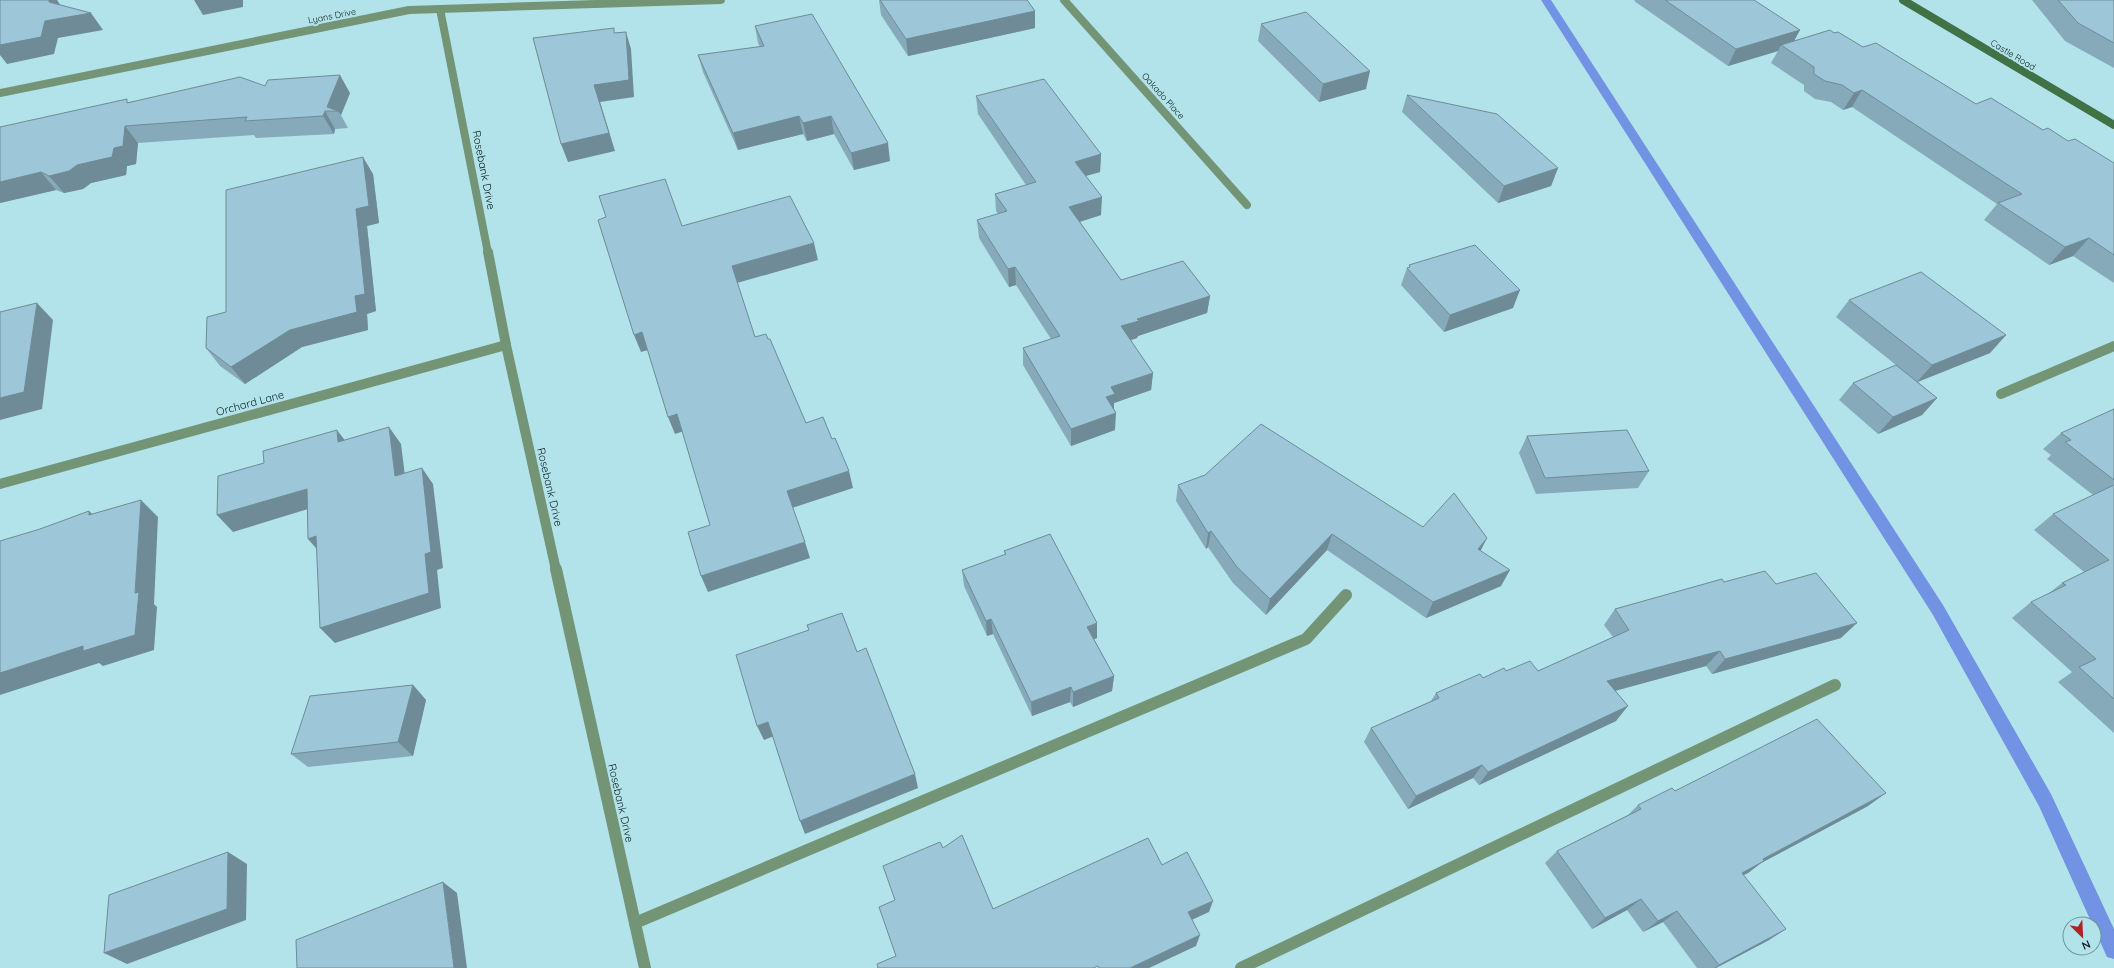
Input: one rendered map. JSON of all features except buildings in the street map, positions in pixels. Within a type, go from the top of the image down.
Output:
[{"type":"street","name":"Lyans Drive","points":[[0,93],[409,10],[721,0]]},
{"type":"street","name":"Oakado Place","points":[[1064,0],[1247,204]]},
{"type":"street","name":"Castle Road","points":[[1903,0],[2114,125]]},
{"type":"street","name":"Rosebank Drive","points":[[440,10],[506,345],[645,968]]},
{"type":"street","name":"Orchard Lane","points":[[0,484],[506,345]]},
{"type":"street","points":[[2001,394],[2114,346]]},
{"type":"street","points":[[635,923],[1306,639],[1346,595]]},
{"type":"street","points":[[1241,968],[1835,685]]},
{"type":"waterway","points":[[1546,0],[1938,610],[2045,800],[2114,950]]}]
